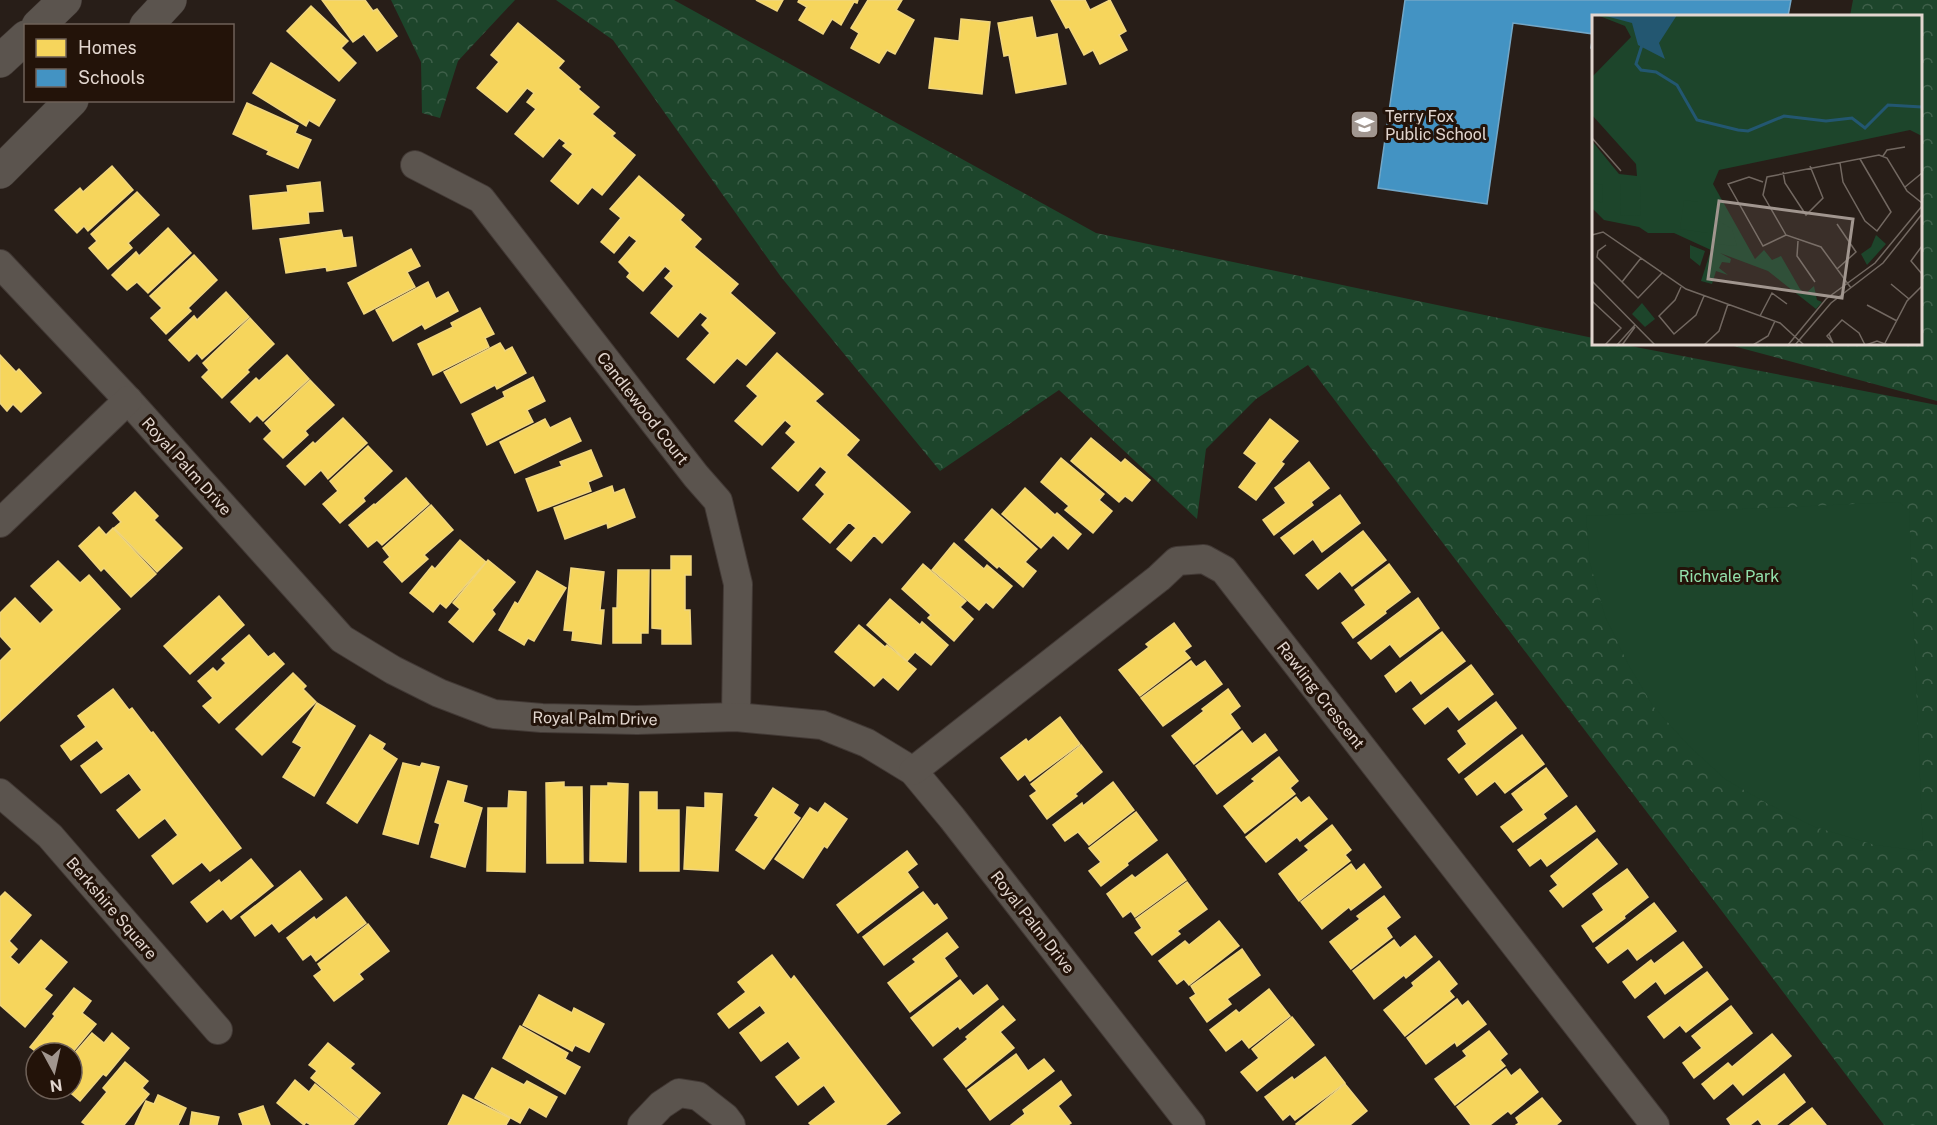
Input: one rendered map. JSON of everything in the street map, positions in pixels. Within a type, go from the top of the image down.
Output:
[{"type":"main road","points":[[40,24],[65,0]]},
{"type":"main road","points":[[148,24],[170,0]]},
{"type":"main road","points":[[0,61],[24,39]]},
{"type":"main road","points":[[0,172],[70,102]]},
{"type":"street","name":"Candlewood Court","points":[[415,165],[481,200],[718,501],[738,584],[736,717]]},
{"type":"street","name":"Royal Palm Drive","points":[[0,264],[128,400],[342,639],[393,670],[439,693],[494,714],[542,718],[637,720],[736,717],[822,725],[867,743],[913,771],[1191,1125]]},
{"type":"street","points":[[0,523],[128,400]]},
{"type":"street","name":"Rawling Crescent","points":[[913,771],[1150,585],[1177,561],[1204,559],[1224,570],[1654,1125]]},
{"type":"street","name":"Berkshire Square","points":[[0,793],[50,836],[218,1030]]},
{"type":"street","points":[[642,1125],[661,1105],[679,1093],[698,1096],[731,1125]]},
{"type":"green space","points":[[391,0],[515,0],[458,61],[440,118],[422,113],[421,62]]},
{"type":"green space","name":"Richvale Park","points":[[556,0],[674,0],[1096,233],[1592,338],[1592,345],[1625,345],[1937,405],[1937,1125],[1884,1125],[1308,365],[1256,399],[1206,449],[1197,519],[1059,390],[940,471],[781,277],[613,40]]},
{"type":"green space","points":[[1853,0],[1937,0],[1937,401],[1730,345],[1922,345],[1922,15],[1850,15]]},
{"type":"green space","points":[[1899,502],[1909,510],[1923,851],[1875,845],[1815,827],[1768,804],[1725,779],[1688,745],[1653,706],[1628,664],[1605,616],[1590,563],[1586,516]]},
{"type":"building: Homes","points":[[322,0],[365,0],[373,11],[377,9],[397,36],[377,51],[364,34],[353,42]]},
{"type":"building: Homes","points":[[756,0],[783,0],[777,11]]},
{"type":"building: Homes","points":[[799,0],[858,0],[857,3],[854,2],[841,25],[832,19],[823,34],[799,20],[807,7],[798,2]]},
{"type":"building: Homes","points":[[868,0],[902,0],[896,10],[914,20],[895,54],[887,50],[879,63],[851,48],[859,33],[851,28]]},
{"type":"building: Homes","points":[[1051,0],[1085,0],[1090,10],[1110,0],[1126,31],[1119,35],[1127,50],[1100,64],[1093,50],[1084,55]]},
{"type":"building: Homes","points":[[311,6],[348,41],[341,48],[356,63],[339,81],[287,31]]},
{"type":"building: Homes","points":[[1032,17],[1036,38],[1057,34],[1066,84],[1016,93],[1009,55],[1004,56],[998,23]]},
{"type":"building: Homes","points":[[961,19],[990,22],[982,94],[929,88],[935,38],[959,41]]},
{"type":"building: Homes","points":[[518,23],[564,61],[558,68],[599,107],[592,114],[615,133],[612,136],[635,155],[602,195],[592,187],[578,204],[551,181],[573,154],[563,146],[566,143],[559,138],[543,157],[515,134],[536,109],[527,102],[534,93],[527,88],[507,112],[477,88],[499,62],[491,55]]},
{"type":"building: Homes","points":[[271,63],[335,100],[319,126],[309,120],[306,126],[253,93]]},
{"type":"building: Homes","points":[[247,103],[298,126],[295,133],[311,140],[298,168],[267,154],[269,151],[233,134]]},
{"type":"building: Homes","points":[[112,166],[133,190],[88,231],[84,226],[77,233],[55,210],[80,188],[83,192]]},
{"type":"building: Homes","points":[[639,176],[684,215],[680,220],[701,239],[694,247],[738,284],[730,293],[775,333],[746,365],[737,358],[714,383],[687,359],[710,333],[702,325],[708,318],[700,312],[678,337],[651,313],[674,286],[665,278],[671,271],[665,266],[643,291],[627,277],[630,273],[619,262],[637,241],[629,235],[614,253],[601,242],[621,218],[610,209]]},
{"type":"building: Homes","points":[[320,182],[323,211],[308,212],[309,223],[253,229],[250,196],[288,192],[287,186]]},
{"type":"building: Homes","points":[[137,192],[159,215],[128,243],[132,248],[108,269],[89,248],[97,241],[91,234]]},
{"type":"building: Homes","points":[[168,228],[191,253],[148,293],[137,282],[127,290],[112,275],[136,252],[139,256]]},
{"type":"building: Homes","points":[[341,230],[343,238],[352,237],[356,266],[327,271],[326,267],[286,273],[280,239]]},
{"type":"building: Homes","points":[[411,249],[420,266],[407,272],[415,287],[364,314],[348,283]]},
{"type":"building: Homes","points":[[194,255],[217,280],[188,308],[191,311],[166,334],[151,318],[162,308],[150,296]]},
{"type":"building: Homes","points":[[428,282],[436,299],[448,292],[458,311],[425,329],[422,324],[393,341],[376,310]]},
{"type":"building: Homes","points":[[226,292],[249,317],[202,359],[197,353],[189,361],[169,340],[194,316],[197,320]]},
{"type":"building: Homes","points":[[480,308],[494,334],[485,338],[489,347],[433,375],[418,344],[453,327],[451,323]]},
{"type":"building: Homes","points":[[250,318],[274,344],[222,398],[202,377],[209,370],[203,363]]},
{"type":"building: Homes","points":[[500,343],[505,351],[512,347],[526,373],[497,389],[495,385],[461,403],[444,372]]},
{"type":"building: Homes","points":[[777,353],[823,394],[815,401],[859,440],[846,455],[910,512],[882,543],[874,535],[851,561],[837,549],[856,528],[849,522],[830,543],[803,519],[825,494],[816,485],[827,472],[820,466],[798,491],[772,468],[796,442],[786,433],[792,426],[785,420],[762,445],[735,421],[758,396],[747,386]]},
{"type":"building: Homes","points":[[0,355],[16,372],[19,369],[41,393],[21,412],[13,404],[7,411],[0,403]]},
{"type":"building: Homes","points":[[287,355],[309,379],[263,421],[257,415],[250,422],[231,402],[256,378],[259,381]]},
{"type":"building: Homes","points":[[533,377],[545,401],[527,410],[533,422],[487,445],[472,414],[505,397],[503,392]]},
{"type":"building: Homes","points":[[310,380],[334,405],[305,431],[308,435],[283,458],[264,439],[272,431],[265,423]]},
{"type":"building: Homes","points":[[343,418],[367,443],[328,479],[321,470],[305,485],[287,466]]},
{"type":"building: Homes","points":[[570,418],[581,441],[515,473],[500,442],[545,419],[550,428]]},
{"type":"building: Homes","points":[[1270,419],[1298,441],[1281,462],[1284,464],[1256,500],[1239,487],[1257,463],[1244,453]]},
{"type":"building: Homes","points":[[1091,438],[1121,463],[1125,459],[1150,480],[1132,501],[1125,496],[1119,502],[1071,461]]},
{"type":"building: Homes","points":[[368,446],[392,471],[363,498],[365,501],[340,523],[323,504],[338,491],[330,481]]},
{"type":"building: Homes","points":[[591,450],[602,476],[588,482],[591,491],[538,511],[526,479],[562,466],[560,462]]},
{"type":"building: Homes","points":[[1061,458],[1104,494],[1099,500],[1112,511],[1093,533],[1065,510],[1069,506],[1041,482]]},
{"type":"building: Homes","points":[[1309,462],[1329,488],[1311,502],[1313,505],[1274,535],[1263,520],[1286,503],[1275,488]]},
{"type":"building: Homes","points":[[406,478],[429,504],[382,545],[377,540],[368,547],[349,525]]},
{"type":"building: Homes","points":[[612,486],[614,493],[624,489],[635,517],[608,528],[607,523],[565,539],[554,508]]},
{"type":"building: Homes","points":[[1025,488],[1055,515],[1057,513],[1081,534],[1068,549],[1053,535],[1041,548],[1002,514]]},
{"type":"building: Homes","points":[[135,492],[158,516],[154,520],[182,548],[157,572],[114,528],[121,522],[113,513]]},
{"type":"building: Homes","points":[[1340,495],[1360,523],[1322,552],[1313,539],[1294,554],[1281,538]]},
{"type":"building: Homes","points":[[431,505],[453,530],[424,555],[428,559],[402,582],[384,562],[390,557],[383,548]]},
{"type":"building: Homes","points":[[992,509],[1037,549],[1025,562],[1036,571],[1023,587],[965,540]]},
{"type":"building: Homes","points":[[99,527],[106,535],[113,528],[156,574],[131,597],[104,568],[101,571],[79,546]]},
{"type":"building: Homes","points":[[1363,531],[1386,560],[1352,586],[1340,571],[1318,589],[1306,575]]},
{"type":"building: Homes","points":[[460,540],[486,562],[446,608],[440,603],[433,612],[410,593],[432,566],[435,569]]},
{"type":"building: Homes","points":[[954,543],[984,569],[987,565],[1012,586],[993,608],[986,602],[979,610],[932,570]]},
{"type":"building: Homes","points":[[671,556],[691,556],[691,575],[685,575],[685,610],[690,610],[691,644],[662,644],[662,629],[652,628],[652,570],[671,570]]},
{"type":"building: Homes","points":[[488,560],[515,582],[492,610],[495,614],[473,642],[449,622],[460,609],[453,603]]},
{"type":"building: Homes","points":[[58,561],[80,583],[89,575],[120,609],[0,721],[0,661],[12,649],[0,636],[0,613],[15,598],[40,624],[54,610],[31,586]]},
{"type":"building: Homes","points":[[923,564],[966,601],[960,607],[973,619],[954,641],[928,618],[931,615],[902,589]]},
{"type":"building: Homes","points":[[1389,564],[1410,592],[1353,638],[1342,623],[1366,605],[1355,590]]},
{"type":"building: Homes","points":[[571,568],[604,572],[600,610],[604,610],[601,644],[572,640],[573,631],[564,630]]},
{"type":"building: Homes","points":[[618,570],[649,570],[648,633],[641,633],[641,643],[613,643],[613,608],[617,608]]},
{"type":"building: Homes","points":[[537,571],[566,588],[534,641],[528,638],[524,645],[499,630],[515,602],[518,604]]},
{"type":"building: Homes","points":[[219,596],[244,625],[190,674],[164,646]]},
{"type":"building: Homes","points":[[1418,598],[1439,628],[1400,657],[1390,644],[1371,659],[1358,643]]},
{"type":"building: Homes","points":[[890,599],[920,625],[922,622],[948,645],[931,665],[915,652],[907,661],[867,625]]},
{"type":"building: Homes","points":[[1174,623],[1191,646],[1184,651],[1190,658],[1140,696],[1119,670],[1149,647],[1146,644]]},
{"type":"building: Homes","points":[[859,625],[916,669],[898,690],[883,677],[874,686],[835,652]]},
{"type":"building: Homes","points":[[1442,632],[1465,661],[1421,694],[1411,680],[1396,692],[1385,676]]},
{"type":"building: Homes","points":[[249,635],[268,657],[274,653],[284,664],[219,723],[203,706],[213,698],[198,681],[213,668],[217,672],[226,663],[222,659]]},
{"type":"building: Homes","points":[[1191,661],[1196,667],[1205,661],[1222,684],[1163,726],[1141,698]]},
{"type":"building: Homes","points":[[1471,665],[1493,694],[1459,720],[1448,706],[1425,724],[1413,709]]},
{"type":"building: Homes","points":[[293,673],[306,686],[303,689],[316,702],[262,755],[236,729]]},
{"type":"building: Homes","points":[[113,689],[129,710],[132,708],[151,733],[153,732],[241,848],[210,871],[202,862],[173,884],[152,856],[178,835],[165,818],[139,838],[117,810],[142,790],[129,773],[101,793],[81,766],[104,749],[97,740],[71,760],[61,746],[86,727],[78,716]]},
{"type":"building: Homes","points":[[1228,689],[1240,706],[1230,714],[1240,728],[1194,764],[1172,736]]},
{"type":"building: Homes","points":[[1496,702],[1516,728],[1459,773],[1448,759],[1467,744],[1458,731]]},
{"type":"building: Homes","points":[[317,703],[355,726],[314,796],[283,777],[302,747],[293,742]]},
{"type":"building: Homes","points":[[1060,717],[1080,744],[1030,781],[1025,774],[1018,780],[1001,758],[1026,739],[1028,742]]},
{"type":"building: Homes","points":[[1242,731],[1252,744],[1265,734],[1277,750],[1217,794],[1196,766]]},
{"type":"building: Homes","points":[[370,735],[385,744],[382,749],[397,759],[357,823],[327,803]]},
{"type":"building: Homes","points":[[1522,735],[1544,764],[1505,793],[1495,781],[1477,795],[1465,779]]},
{"type":"building: Homes","points":[[1081,745],[1102,772],[1075,794],[1077,796],[1047,819],[1030,796],[1037,791],[1031,784]]},
{"type":"building: Homes","points":[[1279,757],[1298,781],[1290,788],[1295,794],[1245,833],[1224,806],[1255,781],[1252,779]]},
{"type":"building: Homes","points":[[403,763],[420,767],[422,763],[439,767],[418,844],[383,834]]},
{"type":"building: Homes","points":[[1546,768],[1567,796],[1543,814],[1546,818],[1513,842],[1501,827],[1524,810],[1512,794]]},
{"type":"building: Homes","points":[[448,781],[467,786],[463,802],[482,808],[465,867],[431,857],[440,824],[435,822]]},
{"type":"building: Homes","points":[[564,782],[564,787],[582,787],[583,863],[547,863],[546,783]]},
{"type":"building: Homes","points":[[1113,782],[1134,810],[1089,845],[1078,832],[1065,841],[1053,825],[1082,803],[1083,806]]},
{"type":"building: Homes","points":[[608,783],[628,784],[626,862],[590,861],[591,786],[608,786]]},
{"type":"building: Homes","points":[[773,788],[798,805],[793,813],[800,818],[764,869],[736,850],[759,817],[755,815]]},
{"type":"building: Homes","points":[[509,791],[526,792],[525,872],[487,871],[488,808],[508,808]]},
{"type":"building: Homes","points":[[640,792],[657,792],[657,810],[679,810],[679,871],[640,871]]},
{"type":"building: Homes","points":[[705,793],[722,794],[718,871],[684,869],[687,807],[705,808]]},
{"type":"building: Homes","points":[[1296,797],[1301,803],[1309,797],[1327,819],[1300,841],[1297,837],[1266,862],[1246,837]]},
{"type":"building: Homes","points":[[825,803],[847,819],[827,848],[824,846],[803,878],[775,859],[810,808],[818,813]]},
{"type":"building: Homes","points":[[1576,806],[1595,831],[1547,866],[1541,858],[1530,866],[1518,850]]},
{"type":"building: Homes","points":[[1136,812],[1157,840],[1101,886],[1089,871],[1101,862],[1089,848]]},
{"type":"building: Homes","points":[[1332,825],[1351,850],[1345,855],[1350,861],[1299,901],[1279,874],[1309,850],[1305,846]]},
{"type":"building: Homes","points":[[1597,839],[1617,864],[1563,907],[1550,891],[1558,885],[1551,876]]},
{"type":"building: Homes","points":[[907,851],[917,864],[907,872],[918,887],[858,933],[837,905]]},
{"type":"building: Homes","points":[[1167,854],[1186,880],[1135,917],[1131,911],[1123,917],[1107,894],[1132,875],[1135,878]]},
{"type":"building: Homes","points":[[251,859],[273,886],[231,919],[223,909],[207,922],[191,902],[219,880],[221,883]]},
{"type":"building: Homes","points":[[1351,864],[1356,871],[1364,864],[1381,887],[1351,910],[1349,907],[1322,929],[1301,902]]},
{"type":"building: Homes","points":[[1627,869],[1648,897],[1593,942],[1582,926],[1604,910],[1593,894]]},
{"type":"building: Homes","points":[[300,871],[322,899],[279,932],[272,923],[255,936],[241,917]]},
{"type":"building: Homes","points":[[1187,882],[1207,909],[1177,931],[1180,934],[1152,955],[1135,933],[1142,928],[1136,919]]},
{"type":"building: Homes","points":[[5,892],[31,915],[9,941],[17,949],[10,957],[19,965],[41,940],[67,962],[44,989],[52,995],[25,1027],[0,1005],[0,897]]},
{"type":"building: Homes","points":[[923,892],[934,906],[937,904],[947,918],[884,965],[863,937]]},
{"type":"building: Homes","points":[[1384,896],[1400,917],[1386,928],[1392,937],[1351,969],[1330,942],[1360,919],[1357,916]]},
{"type":"building: Homes","points":[[346,897],[366,923],[316,961],[311,954],[303,960],[287,938],[314,917],[316,920]]},
{"type":"building: Homes","points":[[1654,903],[1676,931],[1637,960],[1628,948],[1608,963],[1596,948]]},
{"type":"building: Homes","points":[[1219,921],[1239,946],[1189,985],[1184,979],[1177,984],[1159,961],[1185,941],[1189,945]]},
{"type":"building: Homes","points":[[368,924],[389,951],[359,974],[363,979],[334,1001],[314,976],[322,970],[318,964]]},
{"type":"building: Homes","points":[[947,933],[958,947],[944,958],[957,976],[910,1012],[888,983],[916,962],[913,959]]},
{"type":"building: Homes","points":[[1415,936],[1432,957],[1406,978],[1404,975],[1374,999],[1353,971],[1394,940],[1400,948]]},
{"type":"building: Homes","points":[[1683,942],[1702,967],[1665,994],[1656,981],[1635,998],[1623,982],[1651,960],[1654,964]]},
{"type":"building: Homes","points":[[1242,949],[1260,975],[1227,999],[1231,1004],[1207,1022],[1190,998],[1196,994],[1191,986]]},
{"type":"building: Homes","points":[[772,955],[791,980],[794,976],[900,1113],[885,1125],[811,1125],[809,1123],[836,1102],[824,1085],[798,1105],[776,1077],[801,1058],[788,1041],[761,1061],[740,1033],[766,1013],[760,1005],[729,1028],[718,1014],[746,992],[738,982]]},
{"type":"building: Homes","points":[[1439,961],[1457,984],[1449,991],[1454,997],[1405,1036],[1384,1010],[1414,986],[1412,983]]},
{"type":"building: Homes","points":[[1707,972],[1728,999],[1686,1032],[1680,1025],[1664,1038],[1648,1017]]},
{"type":"building: Homes","points":[[960,980],[973,996],[987,985],[998,999],[960,1029],[958,1026],[933,1046],[911,1018]]},
{"type":"building: Homes","points":[[74,988],[91,1001],[82,1013],[96,1024],[82,1041],[35,1041],[55,1016],[53,1014]]},
{"type":"building: Homes","points":[[1269,989],[1290,1016],[1249,1048],[1242,1039],[1226,1051],[1210,1030],[1236,1010],[1239,1013]]},
{"type":"building: Homes","points":[[539,995],[572,1013],[574,1008],[604,1024],[589,1052],[575,1045],[572,1051],[523,1025]]},
{"type":"building: Homes","points":[[1457,999],[1462,1006],[1468,1001],[1486,1024],[1457,1046],[1455,1042],[1426,1064],[1407,1038]]},
{"type":"building: Homes","points":[[1003,1006],[1015,1020],[1000,1032],[1014,1048],[966,1087],[944,1059]]},
{"type":"building: Homes","points":[[1731,1006],[1752,1033],[1694,1078],[1683,1063],[1702,1048],[1692,1036]]},
{"type":"building: Homes","points":[[1292,1017],[1314,1045],[1257,1091],[1241,1072],[1259,1058],[1252,1049]]},
{"type":"building: Homes","points":[[520,1026],[568,1053],[565,1059],[580,1067],[565,1094],[503,1058]]},
{"type":"building: Homes","points":[[1489,1031],[1507,1054],[1500,1060],[1505,1066],[1455,1105],[1435,1079],[1467,1056],[1463,1051]]},
{"type":"building: Homes","points":[[92,1033],[104,1043],[112,1033],[129,1048],[106,1076],[103,1074],[84,1096],[84,1042]]},
{"type":"building: Homes","points":[[1772,1034],[1791,1056],[1743,1095],[1733,1083],[1714,1099],[1702,1084],[1728,1063],[1732,1067]]},
{"type":"building: Homes","points":[[328,1043],[354,1064],[350,1068],[380,1093],[359,1118],[311,1078],[317,1071],[309,1065]]},
{"type":"building: Homes","points":[[1016,1054],[1028,1071],[1044,1059],[1054,1071],[990,1120],[968,1090]]},
{"type":"building: Homes","points":[[1325,1057],[1345,1083],[1295,1120],[1290,1114],[1283,1120],[1265,1097],[1292,1077],[1294,1080]]},
{"type":"building: Homes","points":[[125,1062],[148,1081],[142,1088],[149,1094],[124,1125],[86,1125],[82,1122],[107,1092],[103,1088]]},
{"type":"building: Homes","points":[[492,1068],[524,1085],[527,1081],[557,1097],[546,1117],[529,1107],[520,1123],[475,1098]]},
{"type":"building: Homes","points":[[1506,1069],[1511,1076],[1520,1069],[1538,1092],[1511,1114],[1508,1111],[1490,1125],[1471,1125],[1457,1107]]},
{"type":"building: Homes","points":[[1784,1074],[1805,1102],[1776,1125],[1762,1125],[1758,1119],[1750,1125],[1731,1125],[1727,1119]]},
{"type":"building: Homes","points":[[295,1080],[309,1092],[315,1084],[358,1119],[353,1125],[311,1125],[306,1122],[304,1125],[277,1103]]},
{"type":"building: Homes","points":[[1061,1081],[1071,1095],[1058,1106],[1071,1123],[1068,1125],[1011,1125],[1025,1114],[1023,1110]]},
{"type":"building: Homes","points":[[1345,1084],[1367,1111],[1350,1125],[1296,1124]]},
{"type":"building: Homes","points":[[158,1095],[186,1108],[178,1125],[135,1125],[146,1101],[154,1104]]},
{"type":"building: Homes","points":[[463,1095],[510,1118],[506,1125],[448,1125]]},
{"type":"building: Homes","points":[[1542,1098],[1561,1121],[1556,1125],[1516,1125],[1519,1123],[1516,1118]]},
{"type":"building: Homes","points":[[263,1106],[270,1125],[243,1125],[239,1114]]},
{"type":"building: Homes","points":[[1812,1108],[1826,1125],[1790,1125],[1805,1113]]},
{"type":"building: Homes","points":[[192,1112],[219,1117],[217,1125],[190,1125]]},
{"type":"building: Schools","points":[[1405,0],[1791,0],[1788,15],[1592,15],[1592,34],[1513,23],[1487,204],[1378,188]]},
{"type":"place","name":"Terry Fox Public School","points":[[1364,125]]}]
